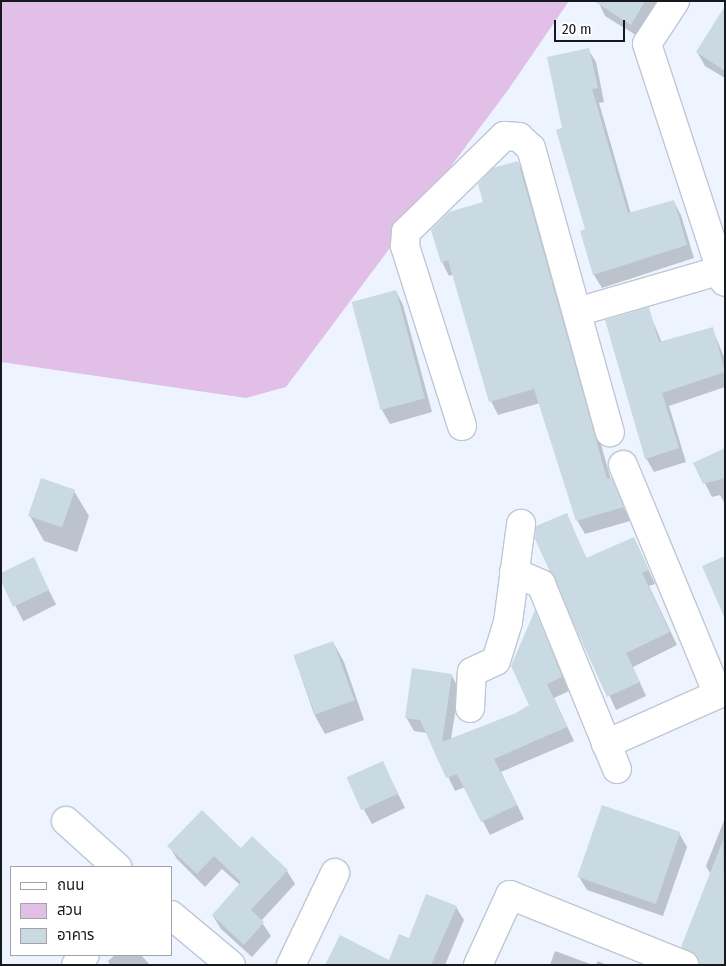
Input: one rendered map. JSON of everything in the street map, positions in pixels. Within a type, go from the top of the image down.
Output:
[{"type":"street","points":[[576,312],[724,274],[647,44],[675,1]]},
{"type":"street","points":[[462,426],[405,246],[406,232],[504,136],[519,137],[531,148],[610,432]]},
{"type":"street","points":[[606,744],[722,692],[623,465]]},
{"type":"street","points":[[470,708],[472,672],[496,661],[508,622],[520,524]]},
{"type":"street","points":[[514,572],[541,584],[617,769]]},
{"type":"street","points":[[66,821],[116,866]]},
{"type":"street","points":[[291,965],[335,873]]},
{"type":"street","points":[[478,965],[510,895],[684,965]]},
{"type":"street","points":[[172,916],[231,965]]},
{"type":"green space","points":[[1,1],[569,1],[508,90],[286,387],[246,398],[1,362]]},
{"type":"building","points":[[594,1],[645,1],[631,25]]},
{"type":"building","points":[[725,6],[725,71],[696,52]]},
{"type":"building","points":[[589,48],[598,88],[592,89],[628,213],[674,200],[687,245],[593,275],[580,231],[585,229],[556,130],[562,128],[547,57]]},
{"type":"building","points":[[518,161],[607,479],[612,478],[624,507],[576,521],[534,389],[489,402],[448,260],[441,263],[431,230],[449,212],[483,202],[478,184],[493,168]]},
{"type":"building","points":[[396,290],[425,398],[381,410],[352,302]]},
{"type":"building","points":[[649,307],[659,342],[713,327],[725,372],[662,393],[679,448],[645,459],[605,320]]},
{"type":"building","points":[[725,448],[725,478],[703,484],[693,463]]},
{"type":"building","points":[[41,478],[75,490],[62,528],[28,516]]},
{"type":"building","points":[[567,513],[586,558],[634,537],[649,570],[642,573],[670,632],[626,653],[640,682],[607,697],[535,539],[536,526]]},
{"type":"building","points":[[725,556],[725,619],[702,566]]},
{"type":"building","points":[[34,557],[49,590],[13,607],[1,581],[1,573]]},
{"type":"building","points":[[535,610],[562,677],[547,684],[567,727],[494,759],[517,805],[481,822],[457,774],[446,778],[420,720],[405,718],[412,668],[452,674],[442,742],[516,713],[529,705],[511,666]]},
{"type":"building","points":[[333,641],[355,700],[315,715],[294,655]]},
{"type":"building","points":[[383,761],[398,794],[361,810],[346,777]]},
{"type":"building","points":[[602,805],[680,832],[656,904],[577,877]]},
{"type":"building","points":[[202,810],[241,848],[252,836],[288,870],[251,910],[264,922],[244,945],[212,915],[241,882],[214,856],[197,874],[167,846]]},
{"type":"building","points":[[723,840],[725,965],[699,965],[696,955],[681,947]]},
{"type":"building","points":[[426,894],[457,906],[431,965],[325,965],[340,935],[389,960],[399,934],[409,938]]}]
